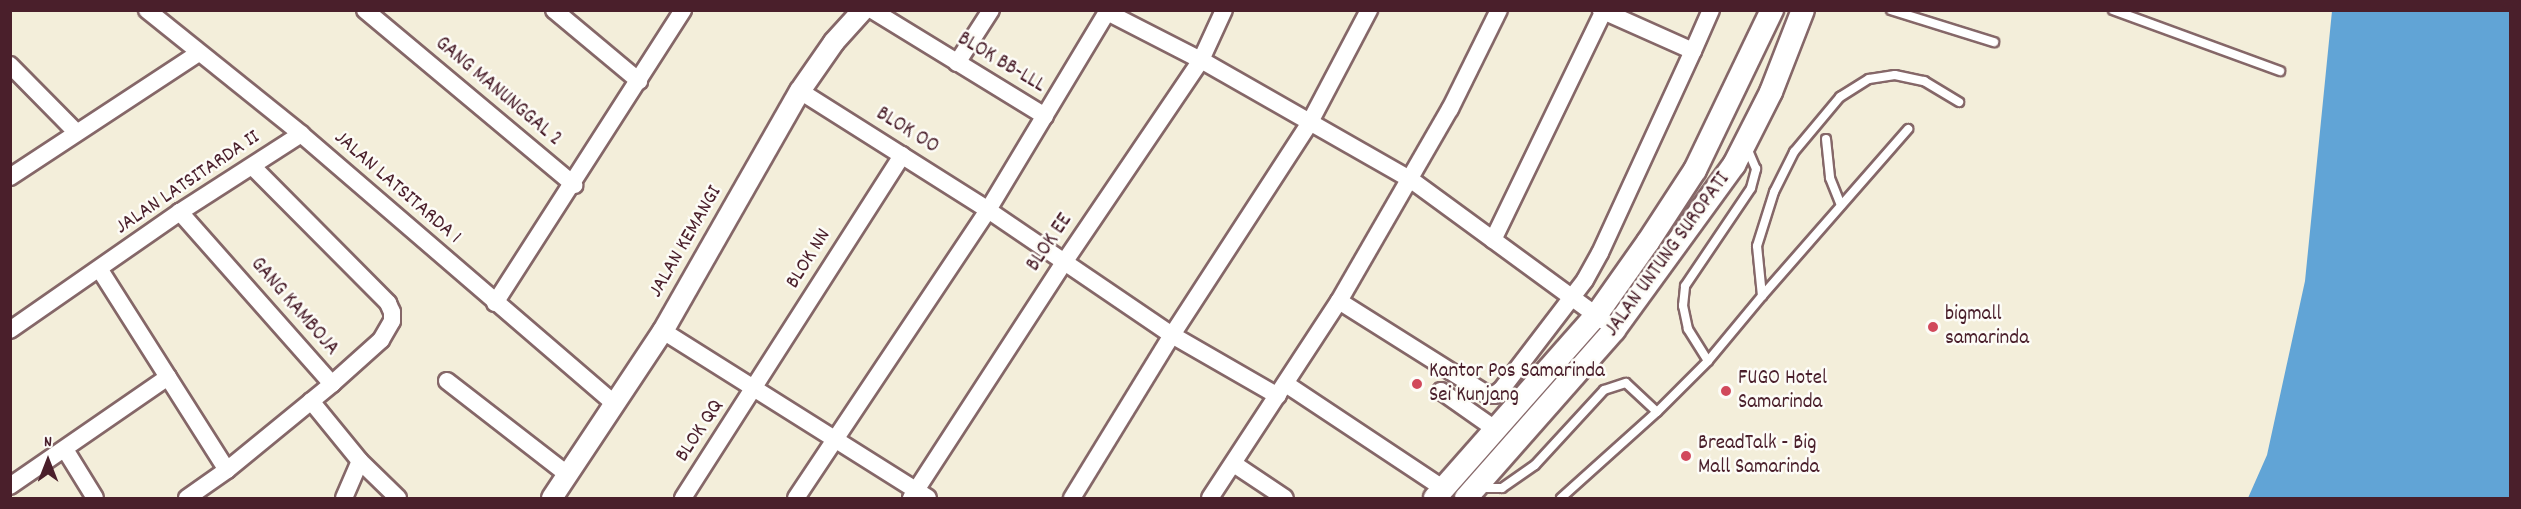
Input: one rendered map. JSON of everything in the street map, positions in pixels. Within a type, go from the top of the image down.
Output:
[{"type":"main road","name":"JALAN UNTUNG SUROPATI","points":[[1439,494],[1597,314],[1695,170],[1772,10]]},
{"type":"main road","name":"JALAN UNTUNG SUROPATI","points":[[1471,493],[1614,330],[1734,165],[1771,92],[1803,10]]},
{"type":"street","name":"JALAN LATSITARDA 1","points":[[147,10],[301,134],[614,403]]},
{"type":"street","name":"GANG MANUNGGAL 2","points":[[365,10],[574,185]]},
{"type":"street","points":[[554,10],[639,81]]},
{"type":"street","points":[[495,303],[574,185],[683,10]]},
{"type":"street","name":"JALAN KEMANGI","points":[[552,498],[663,331],[800,91],[834,42],[863,10]]},
{"type":"street","name":"BLOK BB-LLL","points":[[872,10],[1045,116]]},
{"type":"street","points":[[957,63],[991,10]]},
{"type":"street","name":"BLOK EE","points":[[919,496],[1065,261],[1201,60],[1224,10]]},
{"type":"street","points":[[1072,498],[1172,335],[1309,124],[1369,10]]},
{"type":"street","points":[[1210,498],[1339,301],[1410,179],[1499,10]]},
{"type":"street","points":[[1339,301],[1494,395],[1570,298],[1600,253],[1711,10]]},
{"type":"street","points":[[796,498],[988,210],[1107,11],[1201,60],[1309,124],[1410,179],[1570,298],[1597,314],[1614,330]]},
{"type":"street","points":[[1493,240],[1602,11],[1693,51]]},
{"type":"street","points":[[10,177],[199,53]]},
{"type":"street","points":[[10,65],[76,132]]},
{"type":"street","name":"BLOK OO","points":[[800,91],[988,210],[1172,335],[1282,390],[1439,494]]},
{"type":"street","name":"JALAN LATSITARDA II","points":[[10,330],[180,212],[301,134]]},
{"type":"street","name":"BLOK NN","points":[[754,387],[902,155]]},
{"type":"street","points":[[253,167],[388,303],[392,312],[392,321],[381,340],[332,384]]},
{"type":"street","name":"GANG KAMBOJA","points":[[180,212],[332,384],[227,470],[187,498]]},
{"type":"street","points":[[99,270],[227,470]]},
{"type":"street","points":[[663,331],[754,387],[832,441],[919,496]]},
{"type":"street","points":[[10,486],[66,451],[168,377]]},
{"type":"street","points":[[447,381],[567,474]]},
{"type":"street","name":"BLOK QQ","points":[[682,498],[754,387]]},
{"type":"street","points":[[1441,391],[1495,429]]},
{"type":"street","points":[[311,400],[360,461],[398,498]]},
{"type":"street","points":[[66,451],[94,498]]},
{"type":"street","points":[[344,498],[360,461]]},
{"type":"street","points":[[1234,464],[1285,498]]},
{"type":"lane","points":[[1891,10],[1994,42]]},
{"type":"lane","points":[[2113,10],[2280,71]]},
{"type":"lane","points":[[1762,296],[1757,246],[1774,192],[1794,152],[1840,98],[1869,79],[1895,75],[1924,81],[1959,102]]},
{"type":"lane","points":[[1561,498],[1657,412],[1708,361],[1908,129]]},
{"type":"lane","points":[[1826,139],[1830,178],[1841,205]]},
{"type":"lane","points":[[1708,361],[1688,329],[1683,306],[1685,286],[1751,188],[1755,160],[1745,144]]},
{"type":"lane","points":[[1458,472],[1471,493],[1502,488],[1535,465],[1604,390],[1618,383],[1626,383],[1657,412]]},
{"type":"water","points":[[2332,11],[2510,11],[2510,498],[2248,498],[2267,455],[2305,281]]},
{"type":"place","name":"bigmall samarinda","points":[[1933,327]]},
{"type":"place","name":"Kantor Pos Samarinda Sei Kunjang","points":[[1417,384]]},
{"type":"place","name":"FUGO Hotel Samarinda","points":[[1726,391]]},
{"type":"place","name":"BreadTalk - Big Mall Samarinda","points":[[1686,456]]}]
